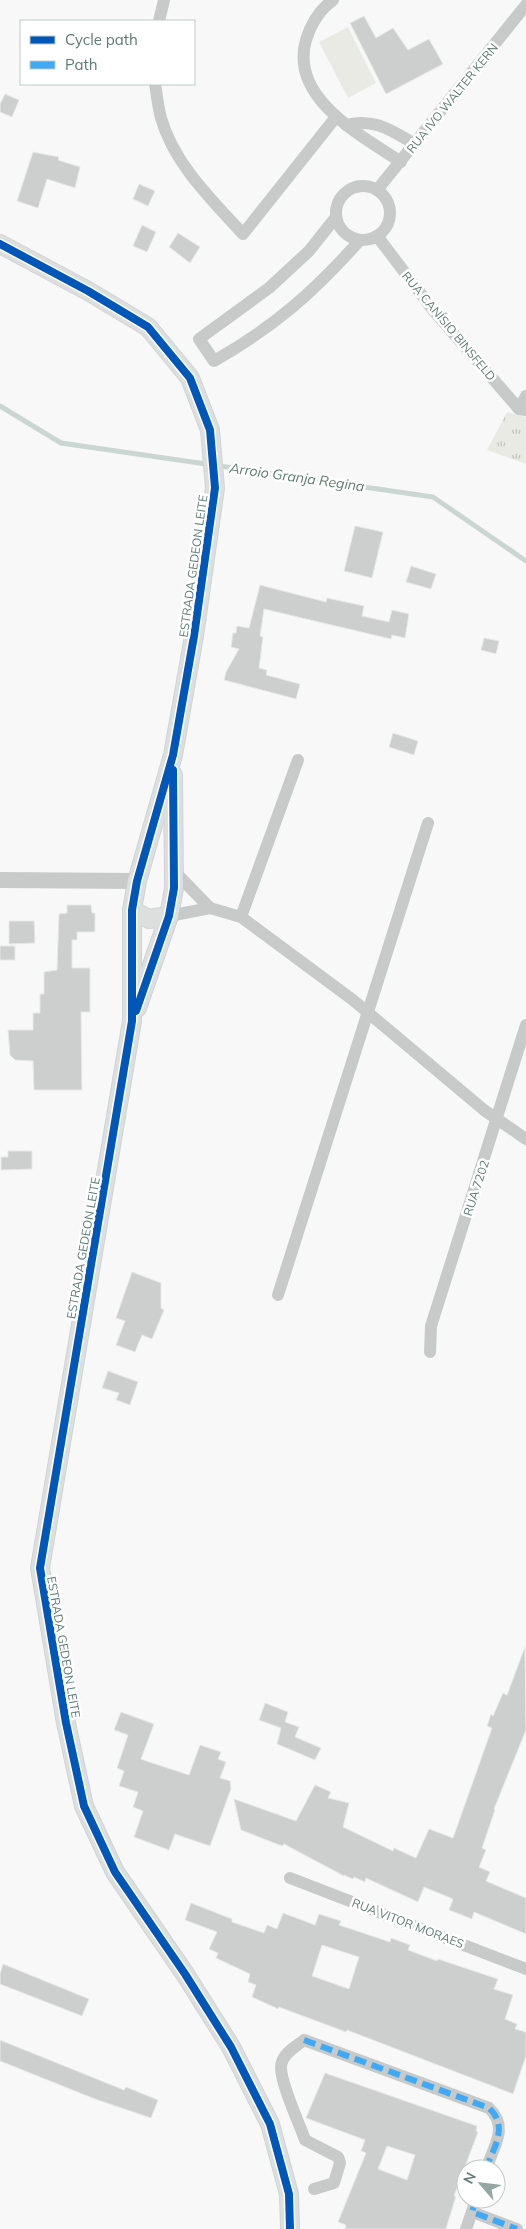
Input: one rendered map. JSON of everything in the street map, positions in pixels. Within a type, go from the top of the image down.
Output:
[{"type":"main road","name":"ESTRADA GEDEON LEITE","points":[[0,244],[88,291],[148,327],[190,378],[210,430],[215,488],[194,636],[173,755],[145,858],[137,880],[132,910],[132,1020],[40,1568],[66,1723],[84,1806],[115,1872],[185,1974],[231,2047],[270,2124],[289,2194],[290,2229]]},
{"type":"main road","name":"ESTRADA GEDEON LEITE","points":[[132,1020],[169,916],[174,888],[173,755]]},
{"type":"main road","points":[[145,858],[155,857],[174,871]]},
{"type":"main road","points":[[132,910],[149,919],[169,916]]},
{"type":"street","points":[[160,20],[164,0]]},
{"type":"street","points":[[333,0],[325,6],[310,27],[303,51],[308,80],[323,106],[341,121],[400,162]]},
{"type":"street","name":"RUA IVO WALTER KERN","points":[[378,190],[526,5]]},
{"type":"street","points":[[155,85],[161,118],[176,154],[208,196],[244,234],[341,121],[362,121],[385,128],[415,144]]},
{"type":"street","points":[[360,186],[378,190],[388,201],[390,217],[383,231],[376,236],[360,240],[327,278],[285,316],[214,361],[199,339],[269,288],[309,251],[336,217],[339,200],[345,193],[360,186]]},
{"type":"street","points":[[336,217],[344,232],[360,240]]},
{"type":"street","name":"RUA CANÍSIO BINSFELD","points":[[376,236],[434,311],[522,410]]},
{"type":"street","points":[[522,410],[526,396]]},
{"type":"street","points":[[241,917],[298,760]]},
{"type":"street","points":[[278,1295],[428,823]]},
{"type":"street","points":[[174,871],[210,908]]},
{"type":"street","points":[[0,880],[137,880]]},
{"type":"street","points":[[169,916],[210,908],[241,917],[368,1011],[498,1120],[526,1139]]},
{"type":"street","name":"RUA 7202","points":[[430,1352],[431,1326],[498,1120],[526,1025]]},
{"type":"street","name":"RUA VITOR MORAES","points":[[290,1878],[526,1969]]},
{"type":"street","points":[[314,2190],[334,2183],[340,2163],[338,2157],[305,2140],[281,2074],[282,2062],[291,2050],[304,2040],[489,2108],[498,2116],[500,2127],[489,2159]]},
{"type":"street","points":[[466,2229],[473,2209]]},
{"type":"street","points":[[472,2212],[517,2229]]},
{"type":"green space","points":[[348,27],[376,83],[348,98],[319,42]]},
{"type":"green space","points":[[507,412],[526,417],[526,464],[487,450]]},
{"type":"building","points":[[364,16],[376,38],[393,28],[408,50],[429,39],[443,64],[386,94],[350,23]]},
{"type":"building","points":[[5,94],[19,100],[12,117],[0,112],[0,104]]},
{"type":"building","points":[[33,152],[59,157],[58,160],[80,167],[75,188],[47,179],[38,208],[17,201]]},
{"type":"building","points":[[139,184],[155,191],[148,206],[133,199]]},
{"type":"building","points":[[142,225],[156,232],[147,252],[133,246]]},
{"type":"building","points":[[178,233],[200,247],[190,263],[169,247]]},
{"type":"building","points":[[355,526],[383,532],[372,578],[344,571]]},
{"type":"building","points":[[411,566],[436,574],[431,589],[406,582]]},
{"type":"building","points":[[260,585],[326,602],[327,598],[364,606],[362,616],[389,622],[392,610],[409,614],[405,638],[392,635],[391,639],[264,609],[260,636],[263,637],[259,668],[267,670],[266,675],[300,684],[296,699],[224,680],[226,672],[239,649],[231,647],[233,633],[236,633],[237,626],[249,628]]},
{"type":"building","points":[[484,638],[499,641],[496,654],[481,650]]},
{"type":"building","points":[[393,733],[418,741],[414,755],[389,747]]},
{"type":"building","points":[[67,905],[91,905],[92,913],[95,913],[95,932],[77,932],[77,940],[72,940],[72,968],[90,968],[90,1012],[81,1012],[82,1090],[34,1090],[33,1061],[15,1060],[10,1055],[8,1030],[33,1030],[33,1013],[40,1013],[40,994],[44,994],[44,972],[57,970],[59,914],[67,913]]},
{"type":"building","points":[[9,921],[34,921],[35,943],[9,944]]},
{"type":"building","points":[[0,946],[15,946],[15,960],[0,960]]},
{"type":"building","points":[[8,1151],[32,1151],[32,1169],[1,1170],[1,1157],[8,1157]]},
{"type":"building","points":[[132,1272],[161,1283],[161,1308],[164,1310],[152,1339],[142,1335],[135,1352],[116,1345],[125,1321],[116,1318]]},
{"type":"building","points":[[108,1371],[138,1382],[130,1405],[116,1400],[119,1393],[102,1388]]},
{"type":"building","points":[[525,1647],[526,1730],[494,1809],[482,1848],[486,1850],[479,1867],[490,1872],[486,1881],[526,1898],[526,1934],[474,1912],[472,1919],[449,1910],[453,1899],[424,1887],[418,1902],[366,1878],[365,1882],[354,1877],[353,1879],[344,1876],[284,1844],[282,1846],[241,1830],[234,1799],[296,1821],[315,1785],[331,1792],[328,1798],[349,1803],[343,1827],[393,1851],[394,1848],[416,1858],[429,1829],[453,1838],[492,1728],[487,1726],[491,1714],[493,1716],[503,1693],[507,1695]]},
{"type":"building","points":[[265,1703],[288,1712],[285,1722],[299,1727],[295,1737],[321,1748],[315,1760],[277,1744],[281,1728],[259,1720]]},
{"type":"building","points":[[121,1712],[154,1724],[141,1759],[189,1775],[200,1745],[221,1752],[218,1759],[226,1762],[220,1778],[230,1781],[231,1789],[210,1846],[175,1834],[169,1850],[134,1837],[143,1811],[133,1807],[138,1792],[119,1786],[124,1771],[117,1768],[128,1735],[114,1730]]},
{"type":"building","points":[[191,1903],[232,1919],[232,1922],[264,1933],[267,1925],[277,1929],[283,1913],[315,1925],[319,1914],[341,1921],[339,1925],[390,1942],[391,1938],[410,1945],[408,1950],[437,1961],[438,1959],[498,1979],[494,1989],[513,1995],[505,2019],[517,2024],[515,2029],[526,2032],[526,2056],[513,2094],[347,2030],[346,2032],[279,2007],[278,2009],[252,1997],[256,1985],[248,1982],[250,1974],[216,1958],[218,1953],[209,1949],[217,1932],[185,1920]],"holes":[[[322,1945],[359,1957],[349,1989],[312,1976]]]},
{"type":"building","points":[[3,1964],[89,1999],[82,2016],[0,1984]]},
{"type":"building","points":[[0,2040],[124,2090],[126,2087],[158,2100],[151,2118],[95,2099],[0,2061]]},
{"type":"building","points":[[325,2073],[477,2126],[476,2131],[478,2132],[468,2159],[456,2159],[456,2191],[454,2196],[456,2196],[446,2229],[345,2229],[346,2225],[338,2222],[366,2153],[361,2151],[365,2140],[306,2118]],"holes":[[[387,2146],[415,2155],[407,2180],[378,2169]]]},
{"type":"waterway","name":"Arroio Granja Regina","points":[[0,406],[61,443],[433,497],[526,561]]},
{"type":"marked path","points":[[304,2040],[489,2108],[495,2115],[499,2130],[496,2145],[490,2159]]},
{"type":"marked path","points":[[473,2209],[472,2212],[517,2229]]},
{"type":"cycle path","points":[[0,244],[88,291],[148,327],[190,378],[210,430],[215,488],[194,636],[173,755],[137,881],[132,910],[132,1021],[40,1568],[66,1723],[84,1806],[115,1872],[185,1974],[231,2047],[270,2124],[289,2194],[290,2229]]},
{"type":"cycle path","points":[[136,1011],[169,916],[174,888],[173,770]]}]
